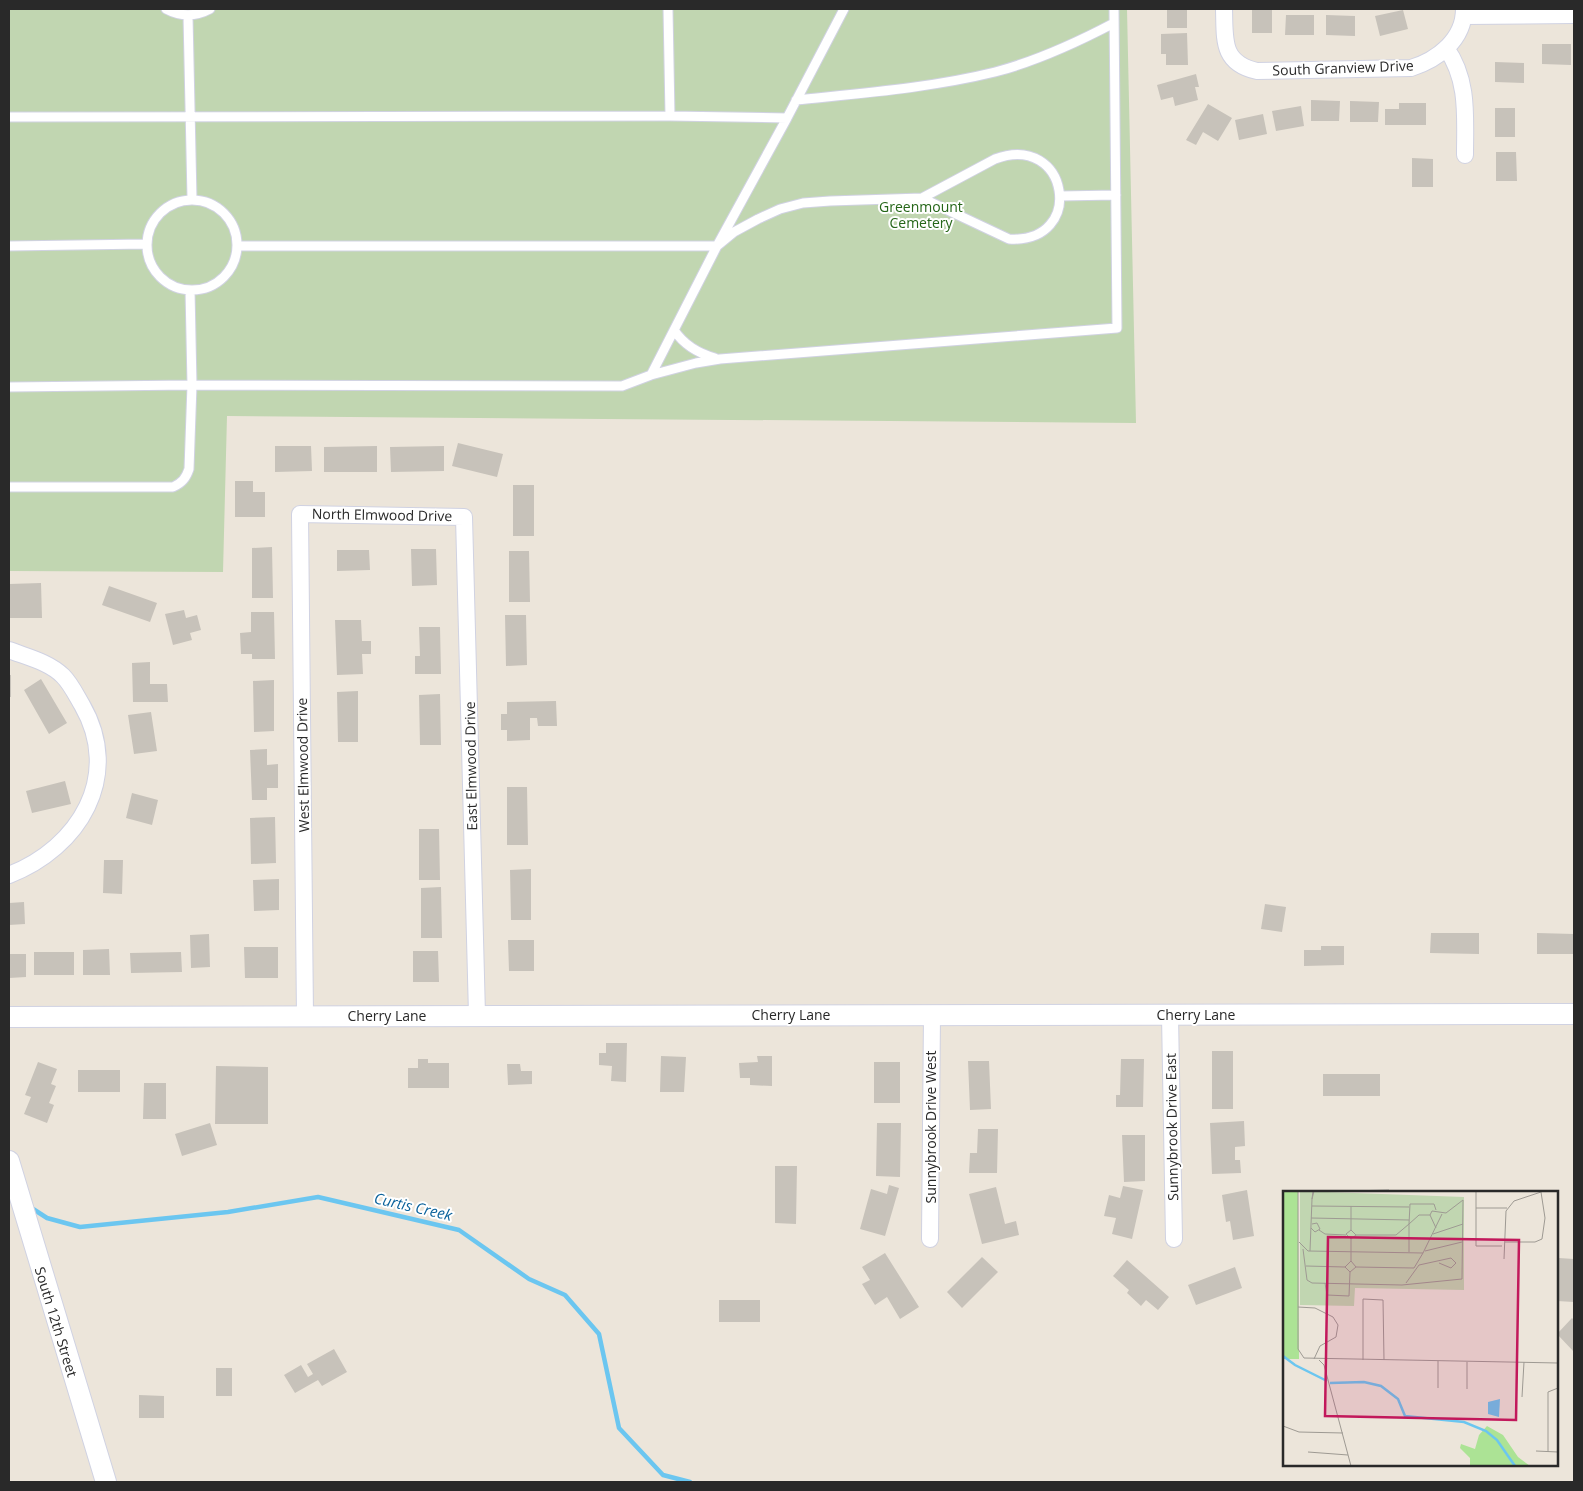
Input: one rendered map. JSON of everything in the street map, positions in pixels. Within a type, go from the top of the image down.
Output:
[{"type":"street","name":"South Granview Drive","points":[[1224,9],[1225,44],[1236,63],[1257,71],[1410,68],[1424,64],[1446,48],[1459,30],[1464,12]]},
{"type":"street","points":[[1464,12],[1574,14]]},
{"type":"street","points":[[1446,48],[1455,60],[1462,77],[1465,155]]},
{"type":"street","name":"North Elmwood Drive","points":[[300,514],[464,517]]},
{"type":"street","name":"West Elmwood Drive","points":[[300,514],[305,1017]]},
{"type":"street","name":"East Elmwood Drive","points":[[464,517],[477,1015]]},
{"type":"street","points":[[9,650],[53,668],[70,684],[90,718],[95,732],[98,758],[90,799],[75,826],[47,856],[9,875]]},
{"type":"street","name":"Cherry Lane","points":[[9,1017],[1574,1014]]},
{"type":"street","name":"Sunnybrook Drive West","points":[[930,1239],[932,1015]]},
{"type":"street","name":"Sunnybrook Drive East","points":[[1170,1015],[1174,1239]]},
{"type":"street","name":"South 12th Street","points":[[10,1166],[106,1482]]},
{"type":"lane","points":[[166,9],[176,14],[188,16],[210,9]]},
{"type":"lane","points":[[668,9],[670,116]]},
{"type":"lane","points":[[651,375],[844,9]]},
{"type":"lane","points":[[9,387],[192,384],[622,386],[651,375],[696,363],[720,359],[1117,328],[1114,9]]},
{"type":"lane","points":[[188,16],[192,199]]},
{"type":"lane","points":[[796,100],[953,81],[996,72],[1079,42],[1114,23]]},
{"type":"lane","points":[[9,118],[670,116],[787,118]]},
{"type":"lane","points":[[238,246],[718,246],[734,232],[758,218],[803,203],[922,198],[995,159],[1006,155],[1020,154],[1032,156],[1048,168],[1058,184],[1060,196],[1058,210],[1052,222],[1033,237],[1021,240],[1009,239],[922,198]]},
{"type":"lane","points":[[1060,196],[1116,194]]},
{"type":"lane","points":[[192,199],[212,204],[223,211],[234,226],[238,246],[232,266],[224,277],[213,285],[190,290],[178,288],[166,282],[156,272],[149,261],[146,244],[153,220],[161,211],[172,203],[192,199]]},
{"type":"lane","points":[[9,246],[146,244]]},
{"type":"lane","points":[[9,487],[173,487],[181,484],[189,469],[192,384],[190,290]]},
{"type":"lane","points":[[674,330],[682,341],[693,349],[720,359]]},
{"type":"green space","name":"Greenmount Cemetery","points":[[9,9],[1127,9],[1136,423],[227,416],[223,572],[9,571]]},
{"type":"building","points":[[1167,9],[1187,9],[1187,28],[1167,28]]},
{"type":"building","points":[[1252,9],[1272,9],[1272,33],[1252,33]]},
{"type":"building","points":[[1403,10],[1408,29],[1380,36],[1375,16]]},
{"type":"building","points":[[1286,15],[1314,15],[1314,35],[1285,35]]},
{"type":"building","points":[[1326,15],[1355,16],[1355,36],[1326,35]]},
{"type":"building","points":[[1187,33],[1188,65],[1166,65],[1166,54],[1161,54],[1161,34]]},
{"type":"building","points":[[1542,44],[1571,44],[1571,65],[1542,64]]},
{"type":"building","points":[[1495,62],[1524,63],[1524,83],[1495,82]]},
{"type":"building","points":[[1196,74],[1199,87],[1195,87],[1198,100],[1175,106],[1173,97],[1161,100],[1157,85]]},
{"type":"building","points":[[1311,100],[1340,101],[1339,121],[1311,121]]},
{"type":"building","points":[[1350,101],[1379,102],[1378,122],[1350,122]]},
{"type":"building","points":[[1399,103],[1426,103],[1426,125],[1385,125],[1385,109],[1399,109]]},
{"type":"building","points":[[1208,104],[1232,118],[1218,141],[1203,132],[1196,145],[1186,140]]},
{"type":"building","points":[[1301,106],[1304,126],[1276,131],[1272,111]]},
{"type":"building","points":[[1495,108],[1515,108],[1515,137],[1495,137]]},
{"type":"building","points":[[1263,114],[1267,134],[1239,140],[1235,120]]},
{"type":"building","points":[[1496,152],[1516,152],[1517,181],[1496,181]]},
{"type":"building","points":[[1412,158],[1433,159],[1433,187],[1412,187]]},
{"type":"building","points":[[458,443],[503,454],[497,477],[452,466]]},
{"type":"building","points":[[275,446],[311,446],[312,471],[275,472]]},
{"type":"building","points":[[377,446],[377,472],[324,472],[324,447]]},
{"type":"building","points":[[444,446],[444,471],[391,472],[390,447]]},
{"type":"building","points":[[235,481],[253,481],[253,492],[265,492],[265,517],[235,517]]},
{"type":"building","points":[[513,485],[534,485],[534,536],[513,536]]},
{"type":"building","points":[[272,547],[273,598],[252,598],[252,548]]},
{"type":"building","points":[[411,549],[436,549],[437,585],[412,586]]},
{"type":"building","points":[[337,550],[369,550],[370,570],[337,571]]},
{"type":"building","points":[[509,551],[529,551],[530,602],[509,602]]},
{"type":"building","points":[[41,583],[42,618],[9,618],[9,584]]},
{"type":"building","points":[[109,586],[157,603],[150,622],[102,605]]},
{"type":"building","points":[[184,610],[186,618],[197,615],[201,630],[190,633],[192,640],[173,645],[165,614]]},
{"type":"building","points":[[251,612],[274,612],[275,659],[252,659],[252,654],[241,654],[240,633],[251,632]]},
{"type":"building","points":[[505,615],[526,615],[527,665],[506,666]]},
{"type":"building","points":[[335,620],[361,620],[362,641],[371,641],[371,654],[362,654],[363,674],[337,675]]},
{"type":"building","points":[[419,627],[440,627],[441,674],[415,674],[415,656],[420,656]]},
{"type":"building","points":[[150,662],[150,684],[167,684],[168,702],[133,702],[132,663]]},
{"type":"building","points":[[9,675],[11,675],[11,697],[9,697]]},
{"type":"building","points":[[41,679],[67,723],[49,734],[24,690]]},
{"type":"building","points":[[274,680],[274,731],[254,732],[253,681]]},
{"type":"building","points":[[358,691],[358,742],[338,742],[337,692]]},
{"type":"building","points":[[440,694],[441,745],[420,745],[419,695]]},
{"type":"building","points":[[556,701],[557,726],[538,726],[537,718],[530,718],[530,740],[507,741],[507,730],[501,730],[501,714],[507,714],[507,702]]},
{"type":"building","points":[[151,712],[157,751],[134,754],[128,715]]},
{"type":"building","points":[[267,749],[267,765],[278,764],[278,788],[267,788],[267,800],[252,800],[250,750]]},
{"type":"building","points":[[65,781],[71,804],[32,813],[26,791]]},
{"type":"building","points":[[507,787],[527,787],[528,845],[507,845]]},
{"type":"building","points":[[132,793],[158,800],[152,825],[126,818]]},
{"type":"building","points":[[275,817],[276,863],[251,864],[250,818]]},
{"type":"building","points":[[419,829],[439,829],[440,880],[419,880]]},
{"type":"building","points":[[104,860],[123,860],[122,894],[103,893]]},
{"type":"building","points":[[531,869],[531,920],[511,920],[510,870]]},
{"type":"building","points":[[279,879],[279,910],[254,911],[253,880]]},
{"type":"building","points":[[441,887],[442,938],[421,938],[421,888]]},
{"type":"building","points":[[24,902],[25,924],[9,925],[9,903]]},
{"type":"building","points":[[1265,904],[1286,907],[1282,932],[1261,929]]},
{"type":"building","points":[[1431,933],[1479,933],[1479,954],[1430,953]]},
{"type":"building","points":[[1537,933],[1574,934],[1574,954],[1537,954]]},
{"type":"building","points":[[209,934],[210,967],[191,968],[190,935]]},
{"type":"building","points":[[508,940],[534,940],[534,971],[509,971]]},
{"type":"building","points":[[1321,946],[1344,946],[1344,965],[1304,966],[1304,950],[1321,950]]},
{"type":"building","points":[[244,947],[278,947],[278,978],[245,978]]},
{"type":"building","points":[[109,949],[110,975],[83,975],[83,950]]},
{"type":"building","points":[[413,951],[438,951],[439,982],[413,982]]},
{"type":"building","points":[[34,952],[74,952],[74,975],[34,975]]},
{"type":"building","points":[[181,952],[182,972],[131,973],[130,953]]},
{"type":"building","points":[[9,954],[26,954],[26,977],[9,978]]},
{"type":"building","points":[[606,1043],[627,1043],[626,1082],[611,1081],[612,1066],[599,1065],[599,1053],[606,1053]]},
{"type":"building","points":[[1212,1051],[1233,1051],[1233,1109],[1212,1109]]},
{"type":"building","points":[[661,1056],[686,1057],[684,1092],[660,1092]]},
{"type":"building","points":[[757,1056],[772,1056],[772,1086],[750,1085],[750,1078],[740,1078],[739,1063],[758,1062]]},
{"type":"building","points":[[418,1059],[428,1059],[428,1063],[449,1063],[449,1088],[408,1088],[408,1068],[418,1068]]},
{"type":"building","points":[[1121,1059],[1144,1059],[1143,1107],[1116,1107],[1116,1095],[1120,1095]]},
{"type":"building","points":[[968,1061],[989,1061],[991,1109],[970,1110]]},
{"type":"building","points":[[38,1062],[57,1069],[51,1084],[56,1086],[49,1103],[54,1105],[47,1123],[24,1114],[31,1097],[25,1095]]},
{"type":"building","points":[[874,1062],[900,1062],[900,1103],[874,1103]]},
{"type":"building","points":[[507,1064],[520,1064],[521,1071],[532,1071],[532,1084],[508,1085]]},
{"type":"building","points":[[216,1066],[268,1067],[268,1124],[215,1124]]},
{"type":"building","points":[[78,1070],[120,1070],[120,1092],[78,1092]]},
{"type":"building","points":[[1323,1074],[1380,1074],[1380,1096],[1323,1096]]},
{"type":"building","points":[[144,1083],[166,1083],[166,1119],[143,1119]]},
{"type":"building","points":[[1244,1121],[1245,1146],[1235,1147],[1235,1160],[1240,1160],[1241,1173],[1212,1174],[1210,1123]]},
{"type":"building","points":[[210,1123],[217,1145],[182,1156],[175,1134]]},
{"type":"building","points":[[877,1123],[901,1123],[900,1177],[876,1176]]},
{"type":"building","points":[[978,1129],[998,1129],[997,1173],[969,1173],[970,1153],[977,1153]]},
{"type":"building","points":[[1122,1135],[1145,1135],[1145,1181],[1124,1182]]},
{"type":"building","points":[[775,1166],[797,1166],[796,1224],[775,1223]]},
{"type":"building","points":[[889,1185],[899,1188],[885,1236],[860,1229],[871,1189],[887,1194]]},
{"type":"building","points":[[1123,1186],[1143,1190],[1132,1239],[1112,1234],[1116,1218],[1104,1216],[1109,1195],[1120,1198]]},
{"type":"building","points":[[996,1187],[1005,1224],[1016,1221],[1019,1235],[982,1244],[969,1194]]},
{"type":"building","points":[[1389,1189],[1389,1191],[1369,1191]]},
{"type":"building","points":[[1247,1190],[1254,1236],[1233,1240],[1230,1221],[1226,1222],[1222,1195]]},
{"type":"building","points":[[885,1253],[919,1307],[900,1319],[887,1297],[875,1305],[862,1284],[870,1280],[862,1267]]},
{"type":"building","points":[[982,1257],[998,1272],[962,1308],[947,1292]]},
{"type":"building","points":[[1559,1258],[1574,1259],[1574,1302],[1558,1301]]},
{"type":"building","points":[[1127,1260],[1169,1297],[1158,1310],[1146,1300],[1141,1306],[1127,1293],[1129,1290],[1113,1276]]},
{"type":"building","points":[[1235,1267],[1242,1288],[1196,1305],[1188,1285]]},
{"type":"building","points":[[719,1300],[760,1300],[760,1322],[719,1322]]},
{"type":"building","points":[[1572,1318],[1574,1320],[1574,1352],[1558,1335]]},
{"type":"building","points":[[334,1349],[347,1372],[322,1386],[318,1380],[295,1393],[284,1375],[301,1365],[308,1377],[313,1374],[307,1364]]},
{"type":"building","points":[[216,1368],[232,1368],[232,1396],[216,1396]]},
{"type":"building","points":[[139,1395],[164,1396],[164,1418],[139,1418]]},
{"type":"waterway","name":"Curtis Creek","points":[[30,1207],[47,1218],[80,1227],[228,1212],[318,1197],[459,1230],[529,1279],[565,1295],[599,1334],[619,1428],[663,1475],[690,1482]]}]
